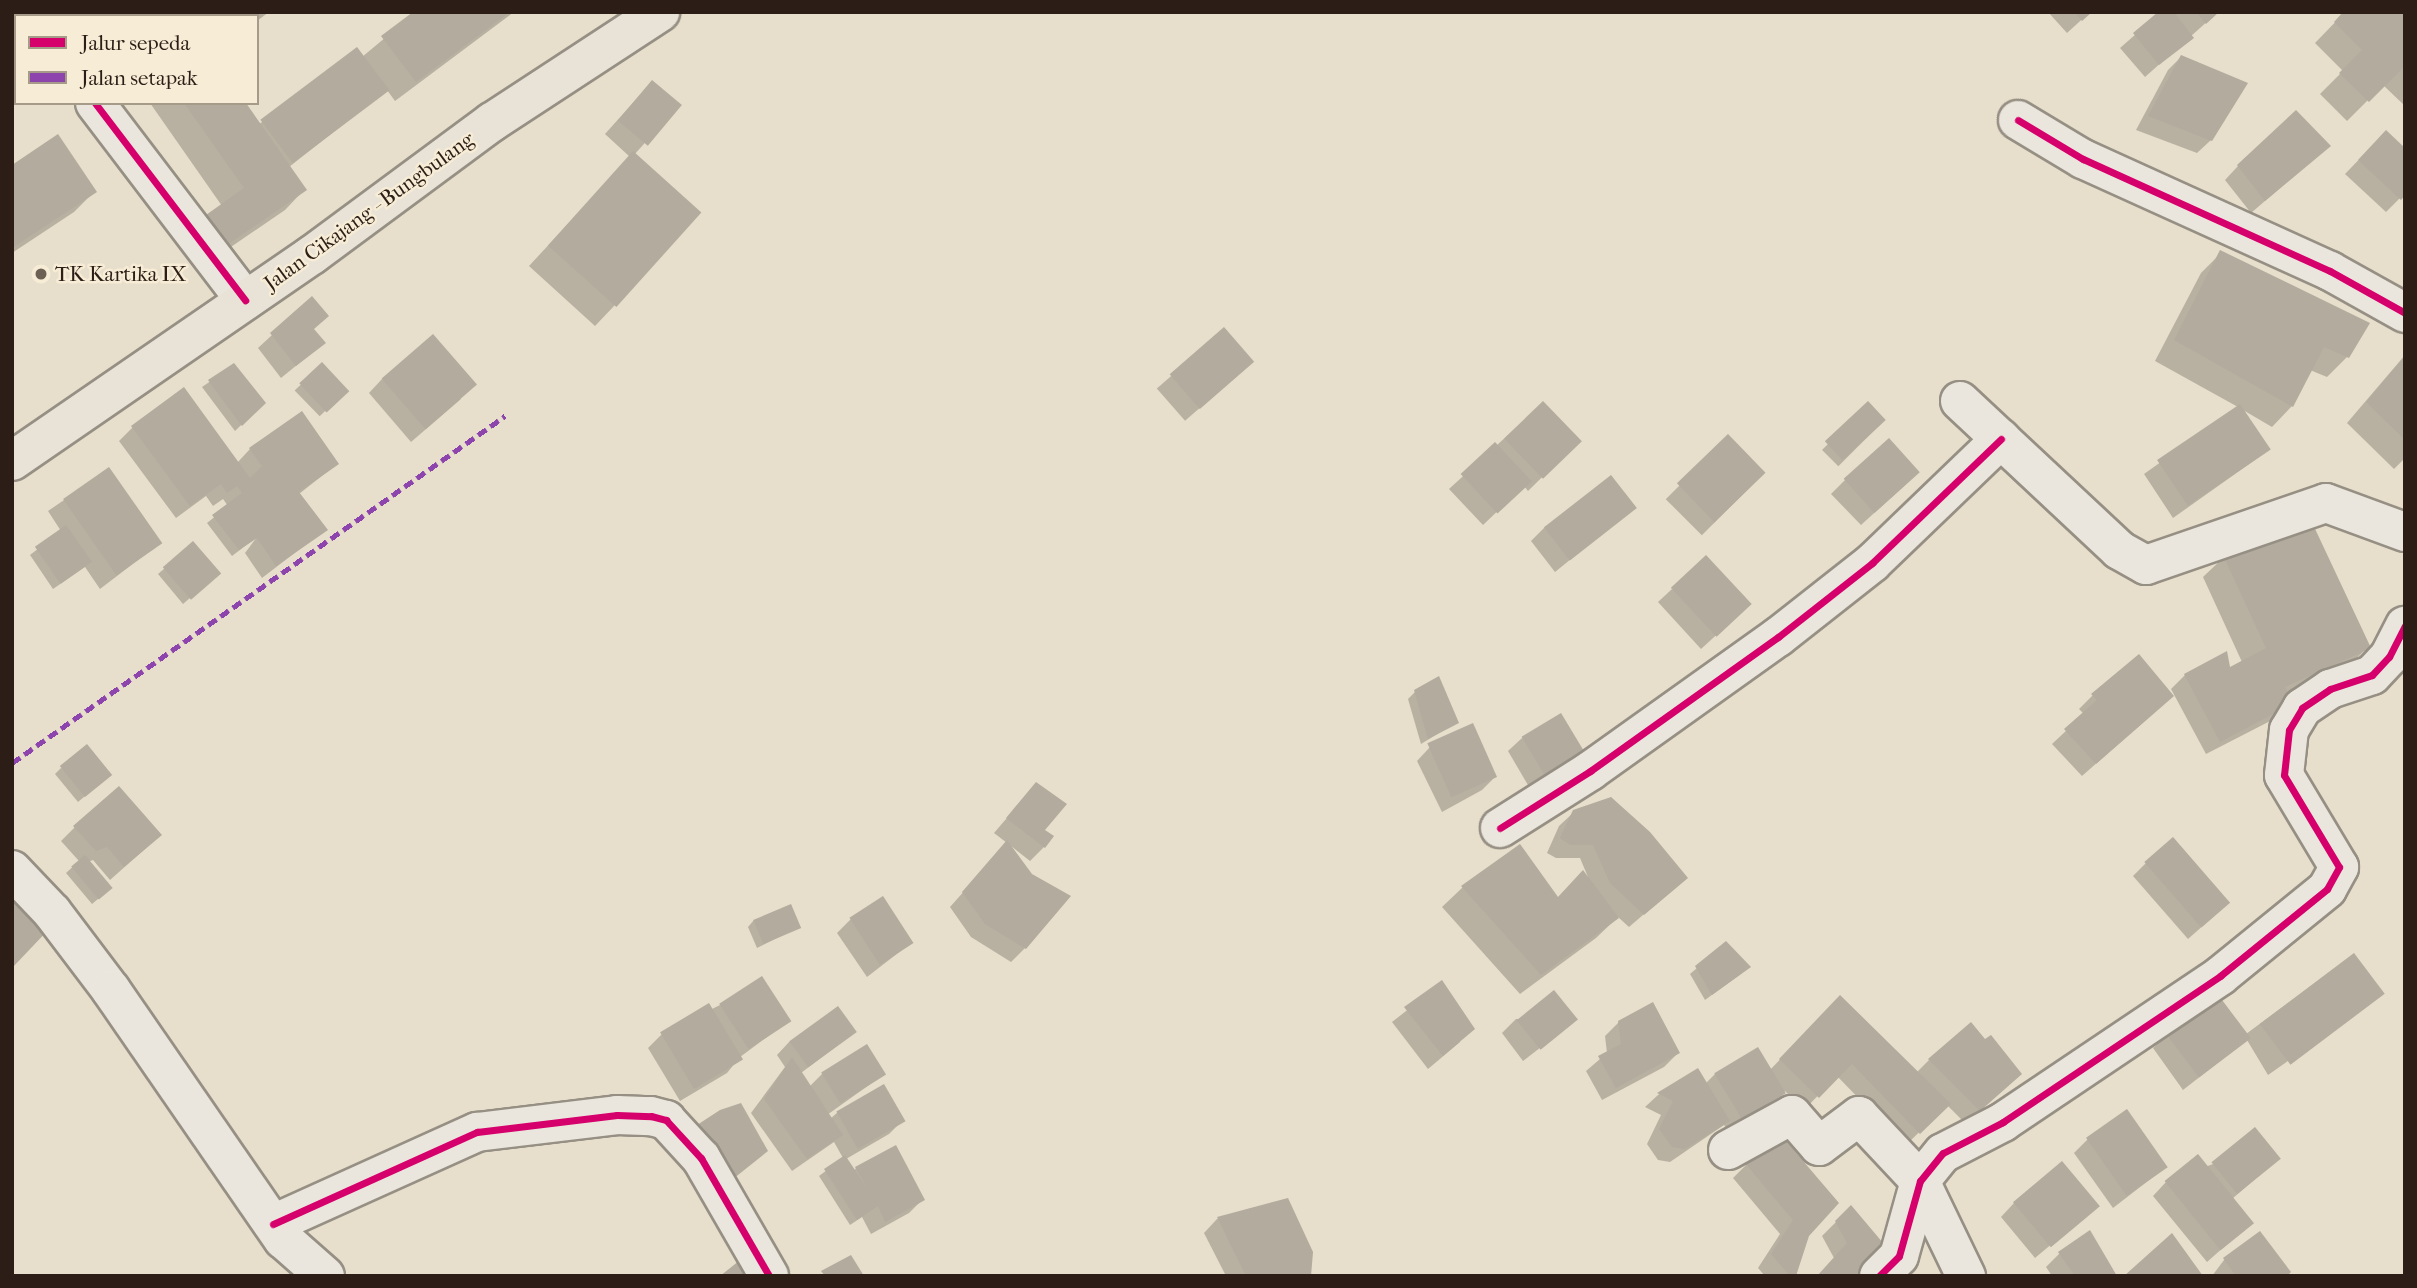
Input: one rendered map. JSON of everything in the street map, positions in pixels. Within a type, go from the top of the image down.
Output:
[{"type":"main road","name":"Jalan Cikajang - Bungbulang","points":[[18,449],[244,300],[492,122],[660,12]]},
{"type":"street","points":[[97,105],[244,300]]},
{"type":"street","points":[[2018,120],[2083,159],[2330,271],[2405,313]]},
{"type":"street","points":[[1960,401],[2119,550],[2146,565],[2326,503],[2405,532]]},
{"type":"street","points":[[1500,828],[1590,771],[1779,637],[1872,563],[2001,439]]},
{"type":"street","points":[[1879,1276],[1899,1256],[1920,1181],[1943,1153],[2003,1122],[2220,976],[2327,889],[2339,867],[2304,815],[2284,775],[2289,730],[2302,708],[2330,689],[2372,676],[2389,657],[2405,626]]},
{"type":"street","points":[[12,870],[51,912],[111,990],[282,1239],[325,1276]]},
{"type":"street","points":[[273,1224],[477,1132],[617,1115],[651,1116],[666,1121],[701,1158],[769,1276]]},
{"type":"street","points":[[1728,1150],[1792,1115],[1819,1146],[1859,1116],[1920,1181],[1966,1276]]},
{"type":"building","points":[[128,12],[182,12],[182,14]]},
{"type":"building","points":[[188,12],[266,12],[259,17],[259,14]]},
{"type":"building","points":[[413,12],[510,12],[416,82],[381,36]]},
{"type":"building","points":[[2074,12],[2092,12],[2082,21]]},
{"type":"building","points":[[2158,12],[2174,12],[2194,38],[2159,65],[2133,33]]},
{"type":"building","points":[[2196,12],[2219,12],[2206,24]]},
{"type":"building","points":[[2343,12],[2405,12],[2405,66],[2369,102],[2339,73],[2362,50],[2334,22]]},
{"type":"building","points":[[357,47],[389,90],[293,163],[260,120]]},
{"type":"building","points":[[2181,55],[2248,83],[2212,141],[2148,116]]},
{"type":"building","points":[[652,80],[682,105],[648,146],[618,121]]},
{"type":"building","points":[[185,105],[247,105],[307,190],[227,245],[206,215],[244,188]]},
{"type":"building","points":[[2296,110],[2331,146],[2265,201],[2237,165]]},
{"type":"building","points":[[2386,130],[2405,148],[2405,195],[2401,200],[2358,160]]},
{"type":"building","points":[[58,134],[97,192],[12,248],[12,165]]},
{"type":"building","points":[[633,151],[701,213],[616,307],[548,245]]},
{"type":"building","points":[[2220,250],[2370,323],[2349,358],[2324,347],[2293,407],[2174,340]]},
{"type":"building","points":[[312,296],[329,316],[314,329],[326,343],[296,366],[270,333]]},
{"type":"building","points":[[1224,327],[1254,362],[1200,409],[1170,374]]},
{"type":"building","points":[[433,334],[477,385],[426,429],[382,379]]},
{"type":"building","points":[[2405,356],[2405,440],[2366,402]]},
{"type":"building","points":[[322,362],[349,391],[327,412],[299,383]]},
{"type":"building","points":[[234,363],[266,403],[242,426],[208,380]]},
{"type":"building","points":[[184,387],[250,478],[262,466],[249,448],[302,411],[339,464],[299,492],[328,530],[276,566],[257,538],[239,550],[212,515],[242,493],[237,486],[227,493],[221,484],[190,506],[131,426]]},
{"type":"building","points":[[1543,401],[1582,441],[1543,479],[1504,439]]},
{"type":"building","points":[[1868,401],[1886,420],[1843,460],[1825,441]]},
{"type":"building","points":[[2240,404],[2271,450],[2188,506],[2157,460]]},
{"type":"building","points":[[1728,434],[1766,473],[1714,522],[1677,483]]},
{"type":"building","points":[[1889,438],[1920,472],[1874,513],[1844,479]]},
{"type":"building","points":[[1495,442],[1532,481],[1497,514],[1461,474]]},
{"type":"building","points":[[109,467],[162,543],[116,575],[63,499]]},
{"type":"building","points":[[1611,475],[1637,508],[1570,560],[1544,527]]},
{"type":"building","points":[[2309,516],[2371,648],[2285,687],[2294,703],[2220,742],[2184,674],[2227,651],[2230,667],[2266,648],[2223,555]]},
{"type":"building","points":[[66,525],[92,562],[61,584],[35,547]]},
{"type":"building","points":[[193,541],[221,573],[191,600],[163,567]]},
{"type":"building","points":[[1706,555],[1752,604],[1717,637],[1671,588]]},
{"type":"building","points":[[2139,654],[2174,696],[2096,764],[2064,729],[2097,700],[2091,694]]},
{"type":"building","points":[[1439,676],[1459,723],[1428,739],[1414,690]]},
{"type":"building","points":[[1561,713],[1587,756],[1547,780],[1522,737]]},
{"type":"building","points":[[1473,723],[1497,777],[1451,797],[1427,743]]},
{"type":"building","points":[[87,744],[112,775],[85,797],[60,766]]},
{"type":"building","points":[[1036,782],[1067,804],[1045,830],[1054,836],[1045,848],[1006,818]]},
{"type":"building","points":[[119,786],[162,835],[124,867],[107,847],[96,851],[73,826]]},
{"type":"building","points":[[1611,797],[1650,832],[1688,878],[1644,915],[1610,883],[1593,845],[1570,845],[1560,838],[1573,810]]},
{"type":"building","points":[[2173,837],[2230,903],[2201,928],[2144,862]]},
{"type":"building","points":[[1007,840],[1032,874],[1071,896],[1026,949],[985,924],[962,892]]},
{"type":"building","points":[[1520,844],[1558,897],[1583,870],[1619,918],[1541,975],[1461,886]]},
{"type":"building","points":[[85,855],[113,888],[99,900],[71,867]]},
{"type":"building","points":[[883,896],[913,943],[880,965],[849,918]]},
{"type":"building","points":[[12,897],[51,927],[12,968]]},
{"type":"building","points":[[791,904],[801,928],[763,944],[753,920]]},
{"type":"building","points":[[1726,941],[1751,967],[1712,995],[1695,966]]},
{"type":"building","points":[[2354,953],[2385,994],[2290,1065],[2260,1024]]},
{"type":"building","points":[[762,976],[791,1021],[749,1049],[719,1004]]},
{"type":"building","points":[[1442,980],[1475,1029],[1443,1056],[1404,1007]]},
{"type":"building","points":[[1554,990],[1578,1020],[1541,1050],[1517,1020]]},
{"type":"building","points":[[2216,992],[2251,1038],[2199,1077],[2164,1031]]},
{"type":"building","points":[[1840,995],[1951,1104],[1920,1134],[1852,1064],[1819,1098],[1779,1059]]},
{"type":"building","points":[[1653,1002],[1680,1053],[1616,1088],[1598,1056],[1621,1044],[1618,1021]]},
{"type":"building","points":[[709,1003],[743,1060],[694,1089],[660,1032]]},
{"type":"building","points":[[838,1006],[857,1032],[808,1067],[789,1041]]},
{"type":"building","points":[[1971,1022],[1985,1039],[1991,1035],[2022,1074],[1980,1111],[1928,1059]]},
{"type":"building","points":[[867,1044],[886,1075],[840,1103],[821,1073]]},
{"type":"building","points":[[1758,1047],[1786,1093],[1742,1120],[1714,1073]]},
{"type":"building","points":[[792,1057],[843,1135],[807,1159],[764,1099]]},
{"type":"building","points":[[1698,1068],[1730,1121],[1685,1149],[1672,1147],[1659,1129],[1673,1101],[1657,1093]]},
{"type":"building","points":[[884,1084],[906,1121],[858,1149],[836,1112]]},
{"type":"building","points":[[741,1103],[768,1151],[733,1179],[691,1129],[720,1110]]},
{"type":"building","points":[[2127,1109],[2168,1167],[2127,1196],[2086,1138]]},
{"type":"building","points":[[2255,1127],[2281,1159],[2237,1194],[2211,1162]]},
{"type":"building","points":[[1780,1134],[1839,1203],[1809,1236],[1796,1276],[1790,1276],[1771,1254],[1793,1220],[1745,1164]]},
{"type":"building","points":[[896,1145],[925,1200],[885,1222],[878,1206],[857,1220],[824,1169],[845,1155],[869,1191],[855,1167]]},
{"type":"building","points":[[2198,1154],[2254,1223],[2221,1250],[2165,1181]]},
{"type":"building","points":[[2062,1161],[2100,1206],[2051,1247],[2013,1202]]},
{"type":"building","points":[[1288,1198],[1313,1252],[1311,1276],[1246,1276],[1217,1217]]},
{"type":"building","points":[[1851,1205],[1894,1256],[1868,1276],[1817,1276],[1847,1243],[1835,1221]]},
{"type":"building","points":[[2090,1230],[2117,1276],[2075,1276],[2058,1252]]},
{"type":"building","points":[[2260,1231],[2291,1272],[2287,1276],[2236,1276],[2223,1258]]},
{"type":"building","points":[[2172,1233],[2203,1276],[2124,1276]]},
{"type":"building","points":[[851,1255],[864,1276],[825,1276],[821,1271]]},
{"type":"building","points":[[744,1257],[759,1276],[720,1276]]},
{"type":"marked path","points":[[12,763],[505,416]]},
{"type":"cycle path","points":[[97,105],[245,300]]},
{"type":"cycle path","points":[[2018,120],[2083,159],[2330,271],[2405,313]]},
{"type":"cycle path","points":[[1500,828],[1590,771],[1778,637],[1872,563],[2001,439]]},
{"type":"cycle path","points":[[1879,1276],[1899,1256],[1920,1181],[1943,1153],[2003,1122],[2220,976],[2327,889],[2339,867],[2284,775],[2289,730],[2302,708],[2330,689],[2372,675],[2389,657],[2405,626]]},
{"type":"cycle path","points":[[273,1224],[477,1132],[617,1115],[651,1116],[666,1120],[701,1158],[769,1276]]},
{"type":"place","name":"TK Kartika IX","points":[[41,274]]}]
